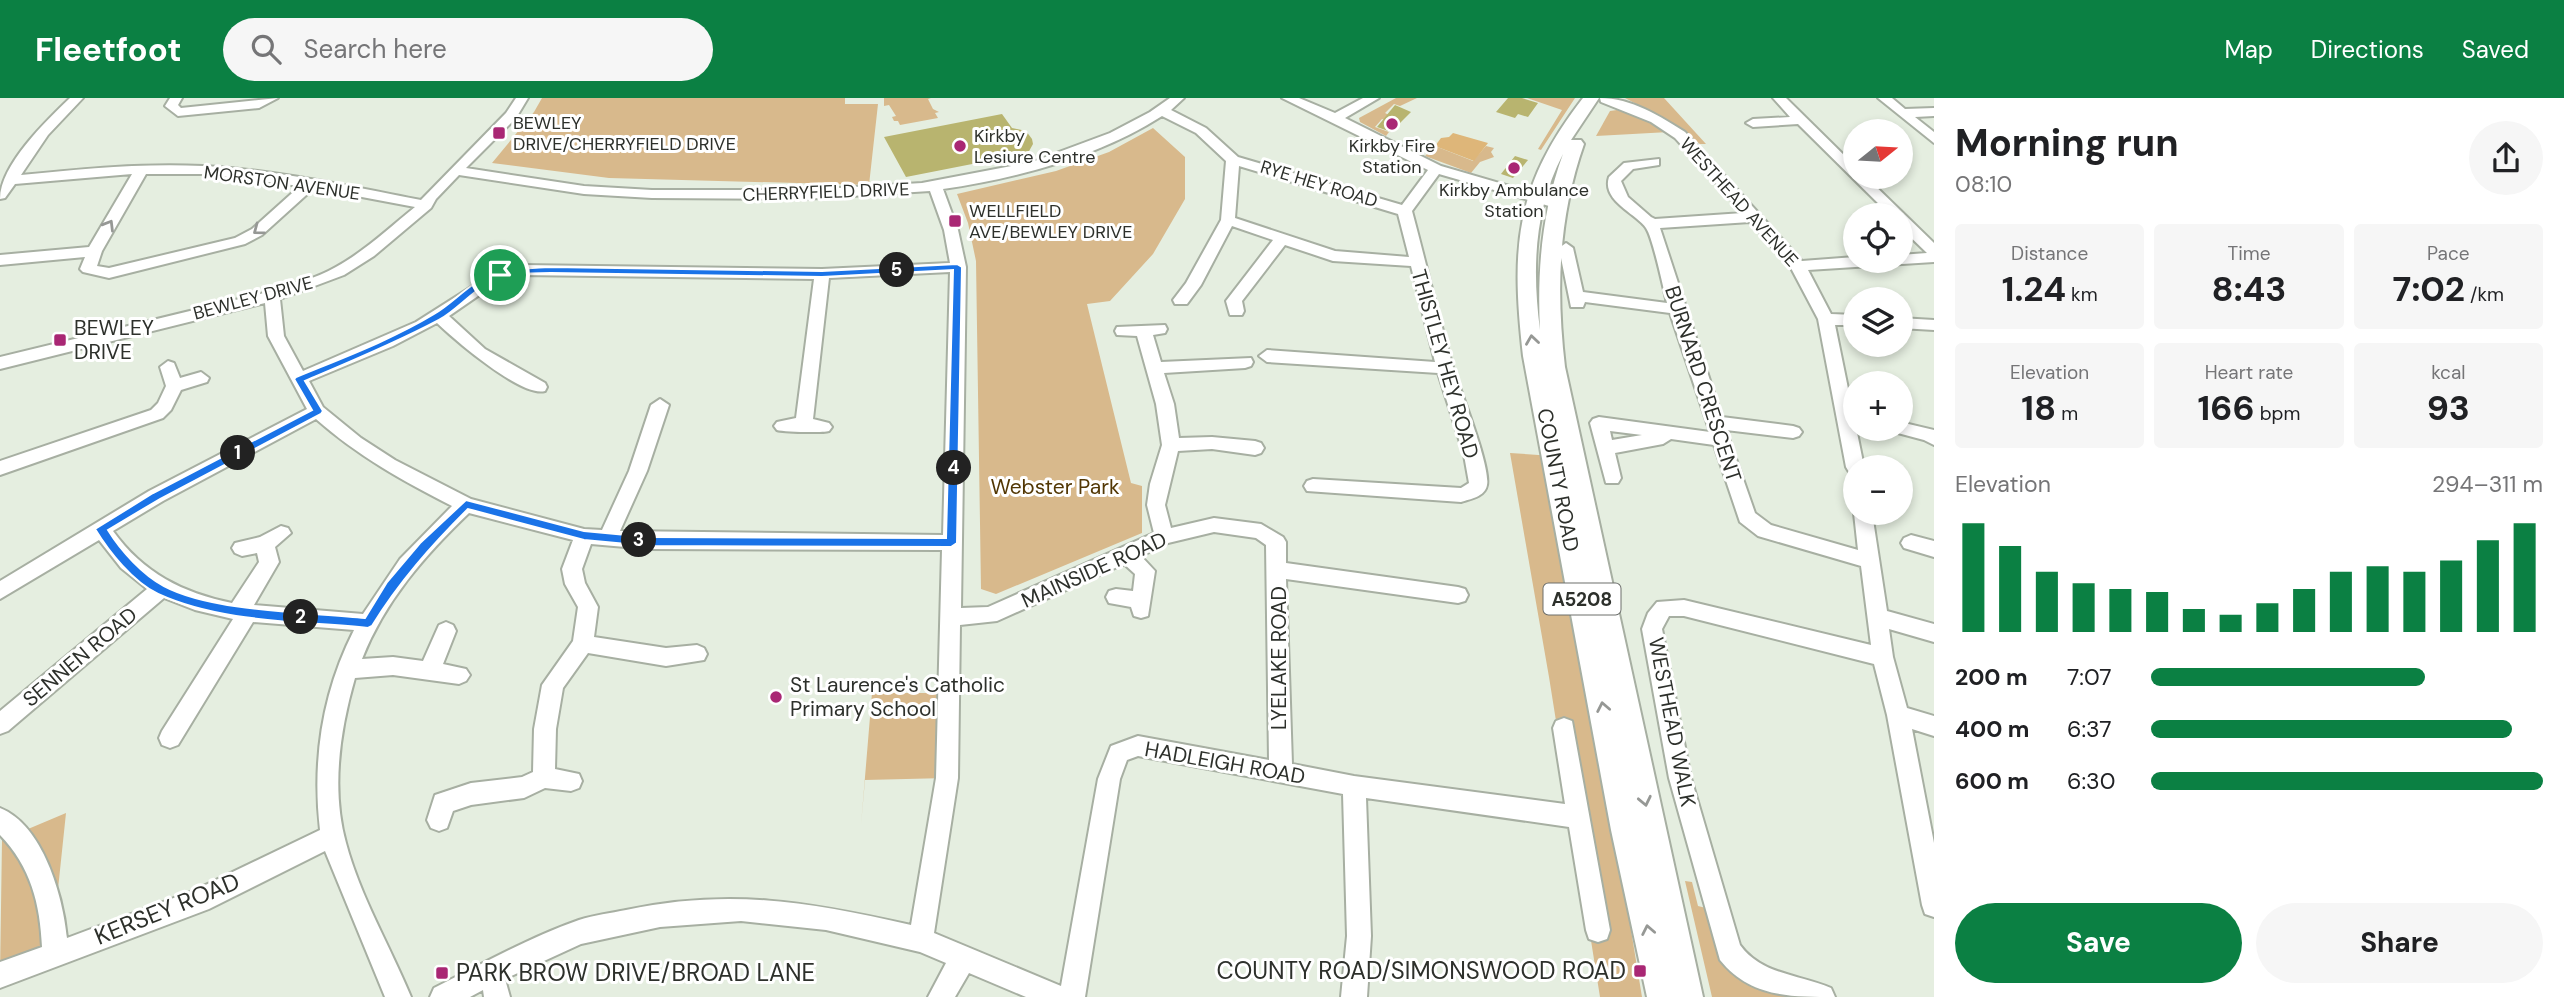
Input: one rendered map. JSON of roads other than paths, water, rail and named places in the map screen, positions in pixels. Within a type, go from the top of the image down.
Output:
[{"type":"main road","name":"COUNTY ROAD","points":[[1602,98],[1577,139],[1564,172],[1527,238],[1526,280],[1531,337],[1597,678],[1663,997]]},
{"type":"main road","name":"COUNTY ROAD","points":[[1546,201],[1551,233],[1548,290],[1554,367],[1687,997]]},
{"type":"street","points":[[0,195],[43,132],[77,98]]},
{"type":"street","points":[[176,98],[171,106],[178,112],[259,104],[272,98]]},
{"type":"street","name":"BEWLEY DRIVE","points":[[0,363],[272,296],[339,272],[376,248],[426,205],[430,197],[511,115],[522,98]]},
{"type":"street","name":"CHERRYFIELD DRIVE","points":[[458,171],[586,190],[848,195],[935,186],[993,176],[1065,156],[1125,131],[1178,98]]},
{"type":"street","points":[[1288,98],[1335,118],[1436,169],[1546,201]]},
{"type":"street","points":[[1335,118],[1373,98]]},
{"type":"street","name":"WESTHEAD AVENUE","points":[[1602,98],[1656,120],[1680,135],[1798,267],[1826,318],[1843,388]]},
{"type":"street","points":[[1779,98],[1843,161]]},
{"type":"street","points":[[1884,98],[1934,139]]},
{"type":"street","points":[[1162,110],[1196,125],[1215,139],[1233,160],[1228,220],[1193,285],[1181,300]]},
{"type":"street","points":[[1903,113],[1934,112]]},
{"type":"street","points":[[1753,123],[1800,120]]},
{"type":"street","points":[[1642,159],[1618,173],[1614,184],[1626,203],[1642,219],[1652,224],[1753,217]]},
{"type":"street","name":"RYE HEY ROAD","points":[[1233,160],[1405,211]]},
{"type":"street","points":[[1405,211],[1436,169]]},
{"type":"street","points":[[141,170],[94,251],[88,269],[110,273],[240,241],[257,232],[309,185]]},
{"type":"street","name":"MORSTON AVENUE","points":[[12,180],[141,170],[222,172],[426,205]]},
{"type":"street","points":[[921,940],[946,782],[952,617],[957,267],[951,230],[935,186]]},
{"type":"street","points":[[1871,189],[1886,203]]},
{"type":"street","name":"THISTLEY HEY ROAD","points":[[1313,486],[1461,495],[1471,492],[1478,485],[1473,455],[1445,368],[1405,211]]},
{"type":"street","points":[[1228,220],[1333,256],[1416,262]]},
{"type":"street","name":"BURNARD CRESCENT","points":[[1652,224],[1677,309],[1747,517],[1765,531],[1868,560]]},
{"type":"street","points":[[1913,230],[1934,251]]},
{"type":"street","points":[[1236,312],[1234,301],[1282,239]]},
{"type":"street","points":[[0,260],[94,251]]},
{"type":"street","points":[[1571,254],[1577,299],[1677,309]]},
{"type":"street","points":[[1798,267],[1934,257]]},
{"type":"street","points":[[299,379],[367,351],[439,316],[480,284],[500,275],[522,271],[822,274],[957,267]]},
{"type":"street","points":[[804,424],[822,274]]},
{"type":"street","points":[[272,296],[276,336],[317,411],[355,443],[390,465],[466,505],[584,536],[731,544],[951,543]]},
{"type":"street","points":[[439,316],[479,353],[539,387]]},
{"type":"street","points":[[1826,318],[1843,319]]},
{"type":"street","points":[[1913,323],[1934,324]]},
{"type":"street","points":[[1123,331],[1151,329],[1171,446],[1159,484],[1156,505],[1164,537]]},
{"type":"street","points":[[1267,356],[1445,368]]},
{"type":"street","points":[[1156,368],[1245,362]]},
{"type":"street","points":[[0,468],[157,414],[165,406],[174,386],[168,367]]},
{"type":"street","points":[[174,386],[201,378]]},
{"type":"street","points":[[608,537],[638,471],[660,405]]},
{"type":"street","points":[[2,585],[156,496],[317,411]]},
{"type":"street","points":[[1612,478],[1595,419],[1721,440]]},
{"type":"street","points":[[1716,422],[1793,432]]},
{"type":"street","points":[[783,426],[804,424],[823,427]]},
{"type":"street","points":[[1913,431],[1930,435],[1934,439]]},
{"type":"street","points":[[1605,448],[1683,435]]},
{"type":"street","points":[[1171,446],[1212,443],[1255,448]]},
{"type":"street","points":[[398,997],[363,921],[332,836],[327,776],[330,743],[335,711],[368,623],[407,566],[466,505]]},
{"type":"street","name":"MAINSIDE ROAD","points":[[952,617],[990,615],[1164,537],[1214,525],[1261,531],[1276,542]]},
{"type":"street","points":[[1864,525],[1883,657],[1898,715],[1934,905]]},
{"type":"street","points":[[101,529],[111,545],[132,567],[160,590],[218,608],[243,612],[368,623]]},
{"type":"street","points":[[544,778],[545,729],[553,685],[583,644],[588,607],[575,584],[572,569],[584,536]]},
{"type":"street","points":[[170,738],[258,584],[269,562],[273,538],[242,548]]},
{"type":"street","name":"LYELAKE ROAD","points":[[1276,542],[1279,569],[1279,749],[1282,774]]},
{"type":"street","points":[[1911,543],[1934,549]]},
{"type":"street","points":[[1116,597],[1142,605],[1144,571],[1127,555]]},
{"type":"street","points":[[1279,569],[1458,595]]},
{"type":"street","name":"SENNEN ROAD","points":[[0,724],[160,590]]},
{"type":"street","name":"WESTHEAD WALK","points":[[1816,996],[1751,976],[1728,951],[1680,778],[1653,629],[1655,619],[1664,608],[1684,608],[1883,657]]},
{"type":"street","points":[[1877,617],[1934,633]]},
{"type":"street","points":[[430,670],[446,631]]},
{"type":"street","points":[[583,644],[666,657],[697,654]]},
{"type":"street","points":[[349,669],[393,666],[460,675]]},
{"type":"street","points":[[1898,715],[1934,726]]},
{"type":"street","points":[[1564,728],[1598,930]]},
{"type":"street","name":"HADLEIGH ROAD","points":[[1072,997],[1109,779],[1119,753],[1138,746],[1354,786],[1580,817]]},
{"type":"street","points":[[439,805],[471,794],[524,787],[544,778],[571,781]]},
{"type":"street","points":[[1354,786],[1359,936],[1354,997]]},
{"type":"street","points":[[0,819],[26,845],[44,879],[53,914],[55,953]]},
{"type":"street","name":"KERSEY ROAD","points":[[0,975],[200,900],[332,836]]},
{"type":"street","points":[[443,997],[494,985],[581,932],[660,915],[741,909],[814,916],[921,940],[1056,997]]},
{"type":"street","points":[[941,997],[962,958]]},
{"type":"place","name":"Kirkby Fire Station","points":[[1392,124]]},
{"type":"place","name":"BEWLEY DRIVE/CHERRYFIELD DRIVE","points":[[499,133]]},
{"type":"place","name":"Kirkby Lesiure Centre","points":[[960,146]]},
{"type":"place","name":"Kirkby Ambulance Station","points":[[1514,168]]},
{"type":"place","name":"WELLFIELD AVE/BEWLEY DRIVE","points":[[955,221]]},
{"type":"place","name":"BEWLEY DRIVE","points":[[60,340]]},
{"type":"place","name":"St Laurence's Catholic Primary School","points":[[776,697]]},
{"type":"place","name":"COUNTY ROAD/SIMONSWOOD ROAD","points":[[1640,971]]},
{"type":"place","name":"PARK BROW DRIVE/BROAD LANE","points":[[442,973]]},
{"type":"park label","name":"Webster Park","points":[[1055,487]]}]
